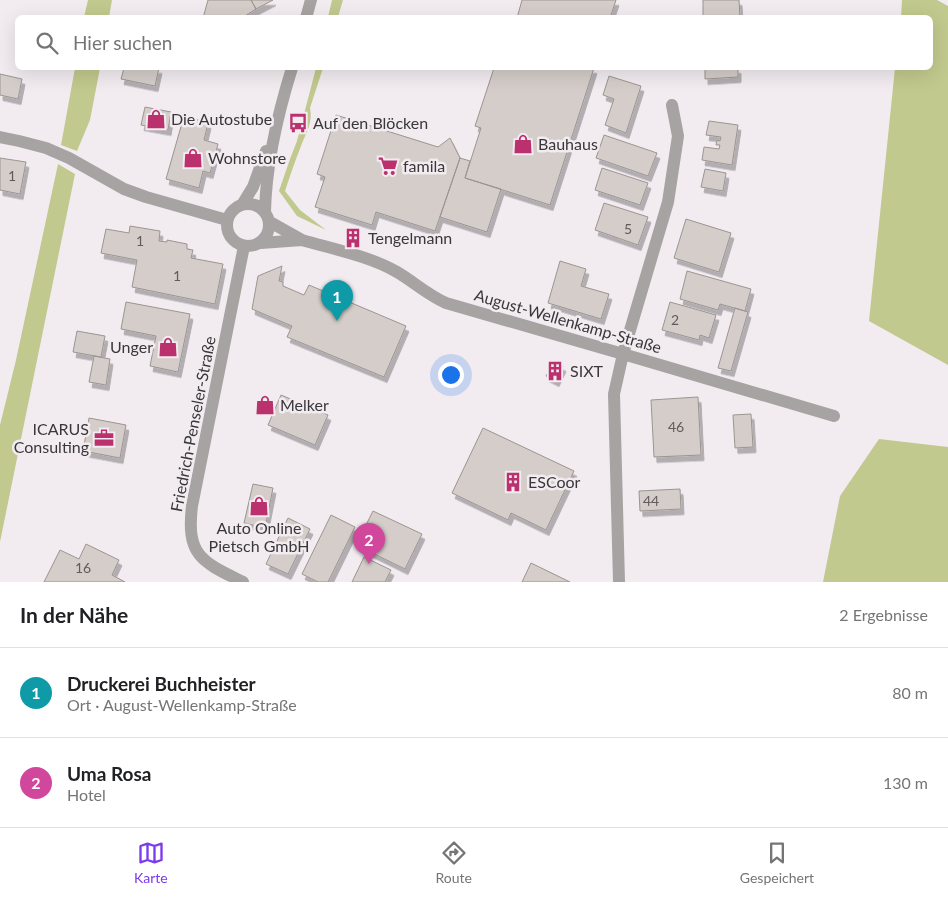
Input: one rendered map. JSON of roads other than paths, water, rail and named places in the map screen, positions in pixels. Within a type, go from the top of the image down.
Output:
[{"type":"street","points":[[307,15],[311,0]]},
{"type":"street","points":[[242,205],[253,188],[277,120],[291,70]]},
{"type":"street","points":[[619,582],[614,394],[623,354],[668,202],[678,136],[672,105]]},
{"type":"street","points":[[267,217],[260,208],[254,205],[248,204],[235,208],[230,213],[228,220],[228,234],[232,240],[244,246],[256,246],[266,237],[269,230],[266,191],[277,120]]},
{"type":"street","points":[[0,137],[19,140],[46,148],[132,192],[228,220]]},
{"type":"street","name":"August-Wellenkamp-Straße","points":[[267,217],[302,240],[366,259],[398,272],[434,298],[446,304],[834,416]]},
{"type":"street","name":"August-Wellenkamp-Straße","points":[[261,243],[302,240]]},
{"type":"street","name":"Friedrich-Penseler-Straße","points":[[243,582],[203,560],[194,548],[190,535],[190,524],[244,246]]},
{"type":"place","name":"Die Autostube","points":[[156,119]]},
{"type":"place","name":"Auf den Blöcken","points":[[298,123]]},
{"type":"place","name":"Bauhaus","points":[[523,144]]},
{"type":"place","name":"Wohnstore","points":[[193,158]]},
{"type":"place","name":"famila","points":[[388,166]]},
{"type":"place","name":"Tengelmann","points":[[353,238]]},
{"type":"place","name":"Druckerei Buchheister","points":[[337,321]]},
{"type":"place","name":"Unger","points":[[168,347]]},
{"type":"place","name":"SIXT","points":[[555,371]]},
{"type":"place","name":"Melker","points":[[265,405]]},
{"type":"place","name":"ICARUS Consulting","points":[[104,438]]},
{"type":"place","name":"ESCoor","points":[[513,482]]},
{"type":"place","name":"Auto Online Pietsch GmbH","points":[[259,506]]},
{"type":"place","name":"Uma Rosa","points":[[369,564]]}]
